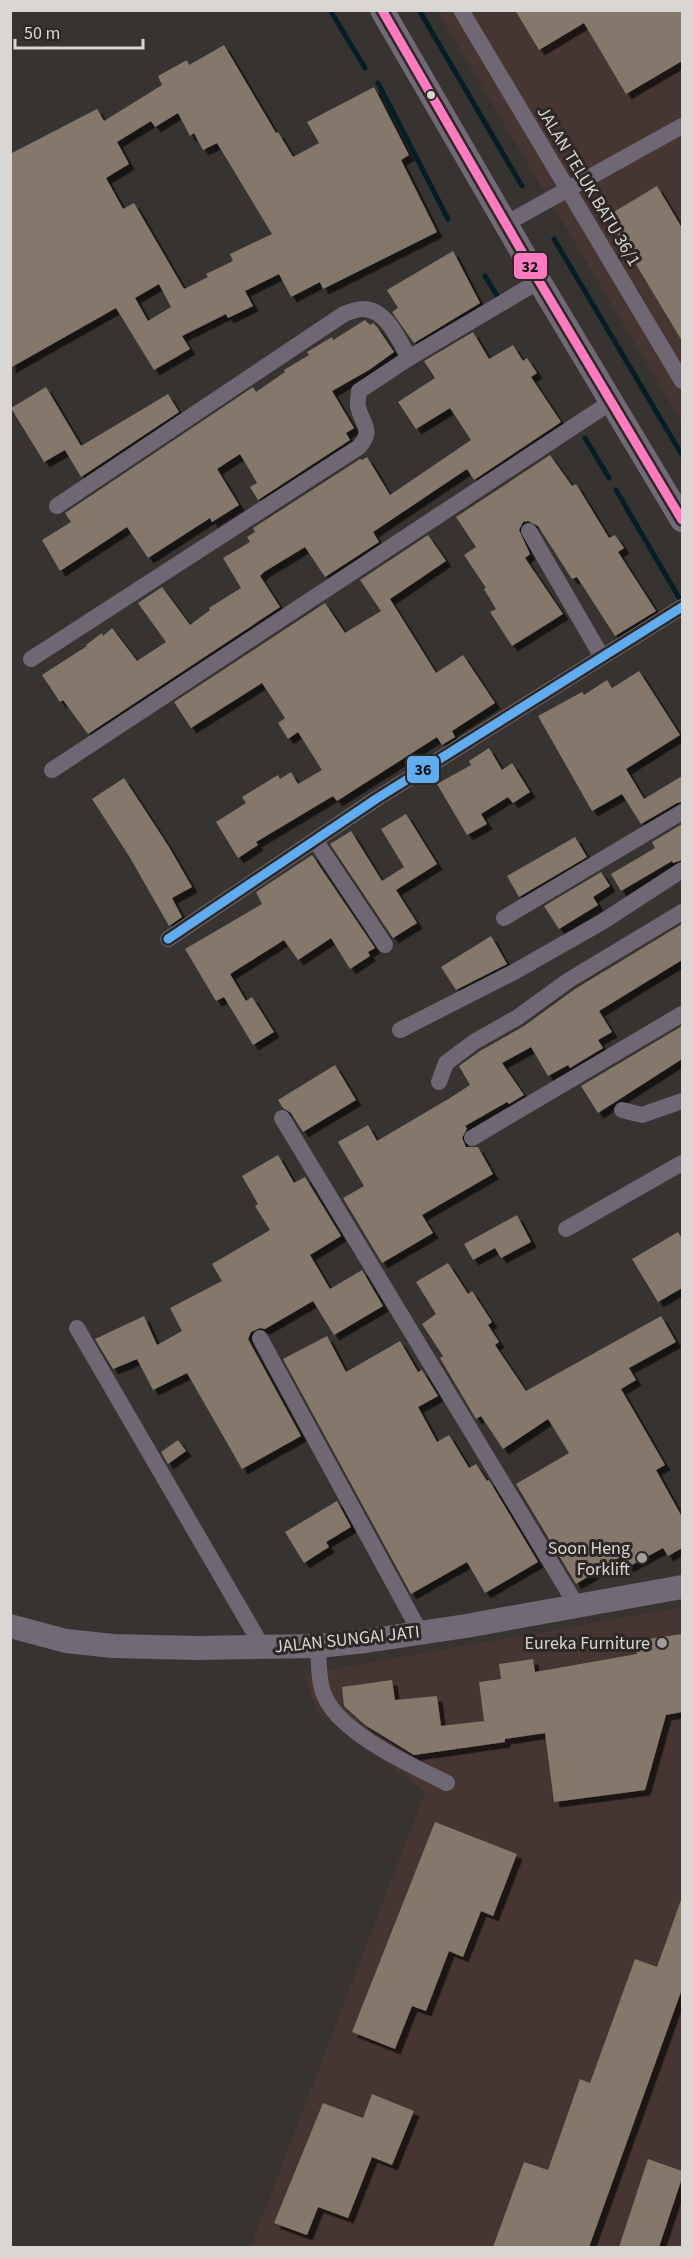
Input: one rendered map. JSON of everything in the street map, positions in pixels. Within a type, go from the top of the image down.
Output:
[{"type":"main road","points":[[382,10],[539,281],[682,520]]},
{"type":"main road","name":"JALAN SUNGAI JATI","points":[[10,1626],[66,1641],[113,1646],[263,1648],[318,1646],[366,1641],[682,1587]]},
{"type":"street","name":"JALAN TELUK BATU 36/1","points":[[462,10],[682,381]]},
{"type":"street","points":[[507,223],[682,126]]},
{"type":"street","points":[[31,659],[359,447],[366,439],[367,429],[357,405],[359,391],[409,358],[539,281]]},
{"type":"street","points":[[57,506],[344,314],[363,309],[379,313],[409,358]]},
{"type":"street","points":[[52,770],[611,402]]},
{"type":"street","points":[[529,531],[602,657]]},
{"type":"street","points":[[168,939],[376,799],[682,607]]},
{"type":"street","points":[[504,918],[682,812]]},
{"type":"street","points":[[315,840],[385,945]]},
{"type":"street","points":[[400,1029],[514,972],[602,922],[682,870]]},
{"type":"street","points":[[439,1082],[446,1063],[474,1042],[518,1017],[569,980],[682,912]]},
{"type":"street","points":[[472,1138],[682,1014]]},
{"type":"street","points":[[622,1110],[642,1115],[682,1101]]},
{"type":"street","points":[[282,1118],[577,1606]]},
{"type":"street","points":[[566,1229],[682,1163]]},
{"type":"street","points":[[77,1328],[263,1648]]},
{"type":"street","points":[[260,1338],[420,1632]]},
{"type":"street","points":[[318,1646],[322,1690],[332,1710],[351,1728],[400,1760],[447,1783]]},
{"type":"shaded area","points":[[437,11],[682,11],[682,423]]},
{"type":"shaded area","points":[[682,1607],[682,2247],[250,2248],[425,1792],[316,1711],[305,1674]]},
{"type":"building","points":[[515,10],[682,10],[682,61],[626,94],[584,23],[539,50]]},
{"type":"building","points":[[224,45],[276,133],[278,132],[293,157],[319,143],[307,122],[374,87],[409,155],[401,160],[437,232],[323,289],[320,282],[291,297],[279,274],[245,291],[253,306],[228,318],[226,314],[182,336],[190,349],[154,370],[116,308],[10,368],[10,154],[97,109],[104,121],[162,85],[158,76],[187,60],[189,65]],"holes":[[[178,113],[190,136],[194,133],[203,150],[217,143],[272,234],[230,254],[233,261],[206,274],[208,277],[184,289],[134,203],[123,209],[106,178],[129,164],[117,142],[151,121],[155,127]],[[159,284],[171,307],[148,321],[135,298]]]},
{"type":"building","points":[[657,186],[682,228],[682,341],[607,216]]},
{"type":"building","points":[[453,251],[480,303],[414,343],[392,312],[398,308],[387,290]]},
{"type":"building","points":[[365,320],[377,327],[394,352],[369,370],[332,391],[354,428],[346,433],[350,440],[258,500],[250,487],[257,483],[240,454],[217,469],[239,505],[212,522],[210,518],[148,558],[127,527],[60,571],[42,540],[71,522],[65,513],[253,387],[256,392],[285,372],[284,370],[309,355],[307,352],[332,337],[333,340]]},
{"type":"building","points":[[473,332],[489,359],[513,345],[523,361],[527,358],[537,373],[531,377],[561,422],[474,480],[467,469],[373,532],[379,542],[325,577],[305,547],[264,572],[260,576],[280,607],[88,734],[63,700],[60,702],[42,675],[112,628],[137,661],[166,642],[138,603],[162,587],[190,625],[210,610],[209,608],[241,588],[223,558],[250,542],[247,537],[255,532],[253,528],[360,459],[367,457],[390,495],[471,440],[450,408],[416,429],[398,402],[435,378],[424,361]]},
{"type":"building","points":[[46,387],[81,446],[168,394],[179,412],[81,477],[65,450],[44,462],[11,408]]},
{"type":"building","points":[[550,455],[572,486],[576,484],[609,538],[615,535],[624,548],[618,552],[656,611],[615,636],[577,577],[572,579],[538,526],[528,521],[523,522],[519,530],[530,554],[525,558],[563,614],[512,646],[490,612],[496,609],[484,589],[486,588],[464,555],[476,547],[456,517]]},
{"type":"building","points":[[428,535],[446,561],[390,599],[436,673],[463,655],[495,703],[452,731],[455,737],[442,745],[437,737],[337,801],[333,796],[256,842],[258,845],[238,858],[216,822],[246,803],[242,797],[278,775],[280,779],[291,772],[298,784],[322,770],[298,732],[288,739],[278,723],[285,718],[262,683],[191,728],[174,702],[325,603],[345,633],[381,611],[360,580]]},
{"type":"building","points":[[639,671],[680,735],[626,769],[644,799],[682,776],[682,802],[641,824],[622,794],[592,811],[538,716],[582,692],[584,695],[607,680],[612,688]]},
{"type":"building","points":[[489,748],[502,770],[512,763],[530,792],[513,803],[508,797],[481,814],[487,824],[467,835],[437,784],[471,765],[469,761]]},
{"type":"building","points":[[124,778],[192,887],[172,898],[182,917],[169,926],[129,856],[92,799]]},
{"type":"building","points":[[406,814],[437,864],[396,890],[417,923],[393,938],[330,844],[351,831],[382,881],[404,867],[381,829]]},
{"type":"building","points":[[682,824],[682,860],[673,863],[672,861],[621,891],[611,874],[655,848],[652,842]]},
{"type":"building","points":[[575,837],[587,857],[519,897],[507,876]]},
{"type":"building","points":[[312,855],[375,948],[368,952],[370,956],[350,969],[331,938],[298,960],[284,940],[230,974],[246,1001],[252,997],[274,1032],[253,1045],[224,997],[216,1001],[185,949],[262,904],[256,892]]},
{"type":"building","points":[[601,872],[610,886],[593,897],[598,905],[559,929],[544,906]]},
{"type":"building","points":[[682,924],[682,960],[599,1011],[612,1032],[598,1040],[603,1048],[570,1068],[568,1065],[548,1076],[531,1047],[502,1063],[524,1095],[465,1126],[467,1129],[462,1138],[466,1147],[478,1147],[493,1174],[422,1215],[433,1233],[382,1263],[343,1198],[364,1186],[338,1142],[368,1125],[377,1141],[450,1098],[470,1085],[459,1066],[524,1026],[575,989]]},
{"type":"building","points":[[491,936],[507,964],[456,990],[441,967]]},
{"type":"building","points":[[682,1026],[682,1059],[598,1113],[581,1086]]},
{"type":"building","points":[[335,1065],[356,1100],[303,1132],[291,1113],[283,1108],[278,1100]]},
{"type":"building","points":[[278,1155],[294,1183],[305,1177],[341,1236],[310,1255],[330,1289],[362,1270],[383,1306],[334,1335],[313,1301],[265,1329],[260,1328],[251,1332],[248,1339],[301,1436],[242,1469],[187,1373],[153,1390],[137,1359],[113,1369],[95,1339],[144,1316],[157,1345],[182,1331],[170,1308],[222,1281],[212,1264],[270,1230],[255,1206],[258,1204],[242,1176]]},
{"type":"building","points":[[517,1215],[531,1242],[501,1258],[495,1248],[473,1260],[464,1244]]},
{"type":"building","points":[[678,1232],[682,1239],[682,1288],[658,1302],[632,1259]]},
{"type":"building","points":[[448,1263],[468,1294],[472,1291],[492,1322],[488,1325],[499,1342],[495,1345],[526,1391],[661,1316],[676,1342],[629,1368],[636,1380],[621,1389],[665,1465],[656,1470],[682,1517],[682,1548],[668,1556],[663,1548],[628,1567],[622,1556],[576,1584],[516,1484],[569,1453],[548,1419],[503,1449],[481,1416],[476,1419],[440,1358],[443,1356],[422,1324],[436,1314],[416,1282]]},
{"type":"building","points":[[327,1336],[346,1372],[400,1341],[418,1372],[422,1370],[438,1396],[418,1407],[437,1442],[449,1435],[469,1468],[476,1464],[487,1481],[489,1480],[538,1562],[485,1593],[467,1562],[411,1594],[283,1359]]},
{"type":"building","points":[[178,1440],[186,1451],[168,1464],[161,1452]]},
{"type":"building","points":[[337,1501],[351,1527],[326,1542],[329,1547],[304,1563],[285,1532]]},
{"type":"building","points":[[682,1634],[682,1712],[666,1715],[645,1790],[554,1802],[545,1733],[505,1739],[505,1742],[414,1755],[365,1725],[344,1706],[342,1687],[392,1680],[395,1700],[437,1696],[441,1726],[484,1721],[479,1682],[501,1679],[499,1664],[533,1659],[535,1672],[637,1654],[635,1641]]},
{"type":"building","points":[[435,1822],[517,1854],[493,1916],[481,1911],[463,1957],[449,1951],[426,2011],[412,2006],[395,2049],[352,2032]]},
{"type":"building","points":[[681,1900],[682,1989],[589,2247],[493,2247],[524,2162],[548,2170],[580,2079],[590,2083],[635,1959],[657,1967]]},
{"type":"building","points":[[372,2094],[414,2111],[392,2165],[372,2157],[348,2218],[318,2207],[307,2235],[274,2223],[323,2103],[363,2118]]},
{"type":"building","points":[[648,2159],[682,2171],[682,2178],[659,2247],[619,2247]]},
{"type":"waterway","points":[[330,10],[365,68]]},
{"type":"waterway","points":[[419,10],[522,186]]},
{"type":"waterway","points":[[378,83],[448,219]]},
{"type":"waterway","points":[[554,239],[682,455]]},
{"type":"waterway","points":[[485,276],[499,299]]},
{"type":"waterway","points":[[585,438],[609,478]]},
{"type":"waterway","points":[[616,490],[681,601]]},
{"type":"transit line","name":"32","points":[[382,10],[539,281],[682,520]]},
{"type":"transit line","name":"36","points":[[168,939],[376,799],[682,607]]},
{"type":"place","name":"Soon Heng Forklift","points":[[642,1558]]},
{"type":"place","name":"Eureka Furniture","points":[[662,1643]]}]
